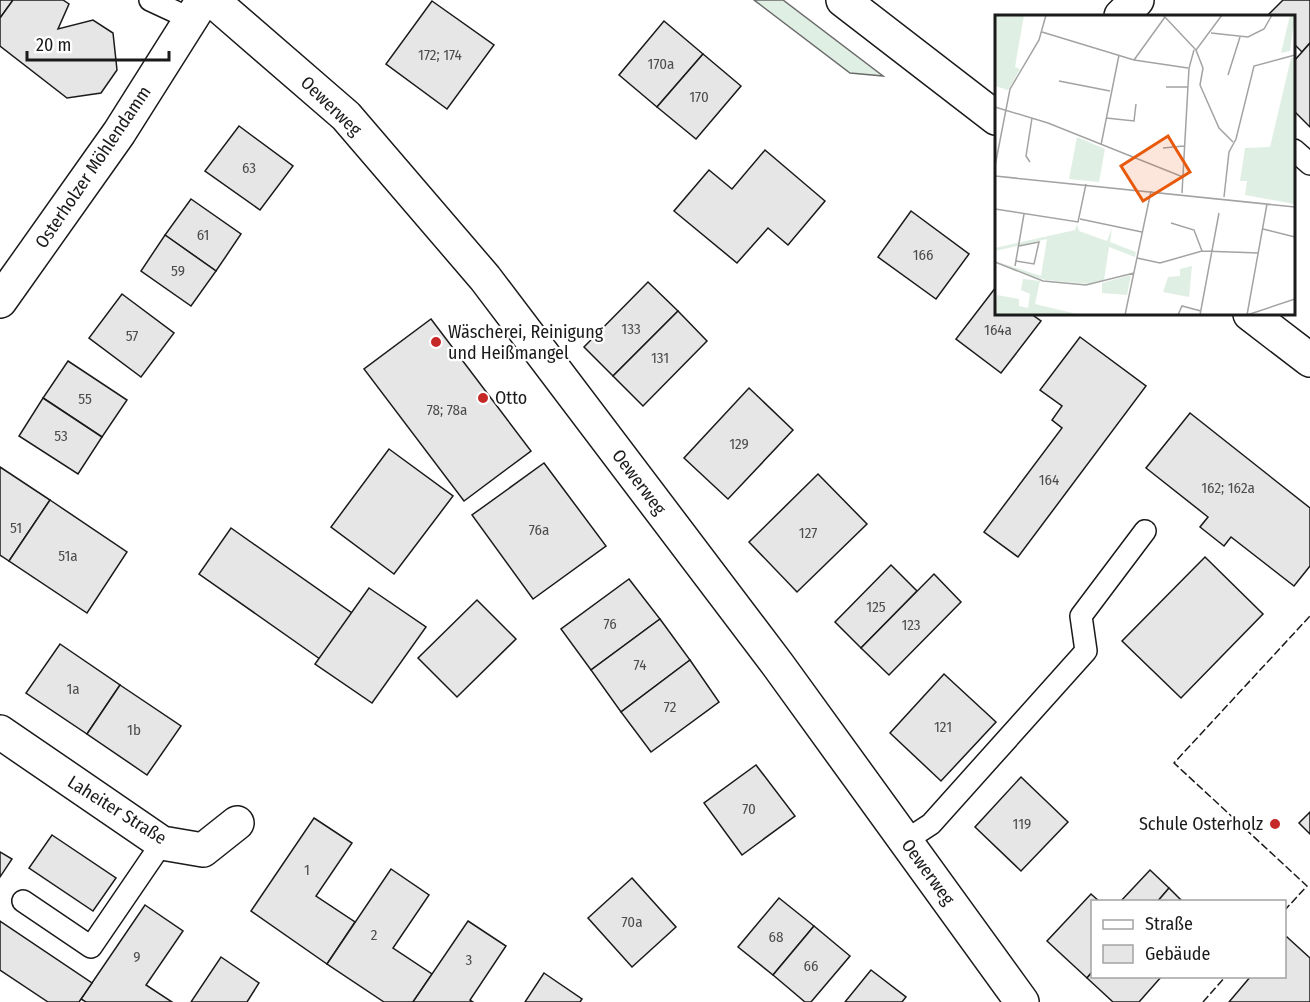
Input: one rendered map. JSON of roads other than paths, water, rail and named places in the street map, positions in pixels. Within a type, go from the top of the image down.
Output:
[{"type":"street","points":[[843,0],[995,117]]},
{"type":"street","name":"Osterholzer Möhlendamm","points":[[1,298],[119,133],[202,6]]},
{"type":"street","name":"Oewerweg","points":[[202,6],[346,116],[485,278],[771,656],[1022,1002]]},
{"type":"street","points":[[1251,315],[1310,360]]},
{"type":"street","name":"Laheiter Straße","points":[[0,732],[162,843],[203,850],[237,823]]},
{"type":"lane","points":[[150,0],[202,6]]},
{"type":"lane","points":[[1295,152],[1310,164]]},
{"type":"lane","points":[[905,841],[931,824],[1086,651],[1081,616],[1145,531]]},
{"type":"lane","points":[[23,901],[91,947],[162,843]]},
{"type":"place","name":"Wäscherei, Reinigung und Heißmangel","points":[[436,342]]},
{"type":"place","name":"Otto","points":[[483,398]]},
{"type":"place","name":"Schule Osterholz","points":[[1275,824]]}]
